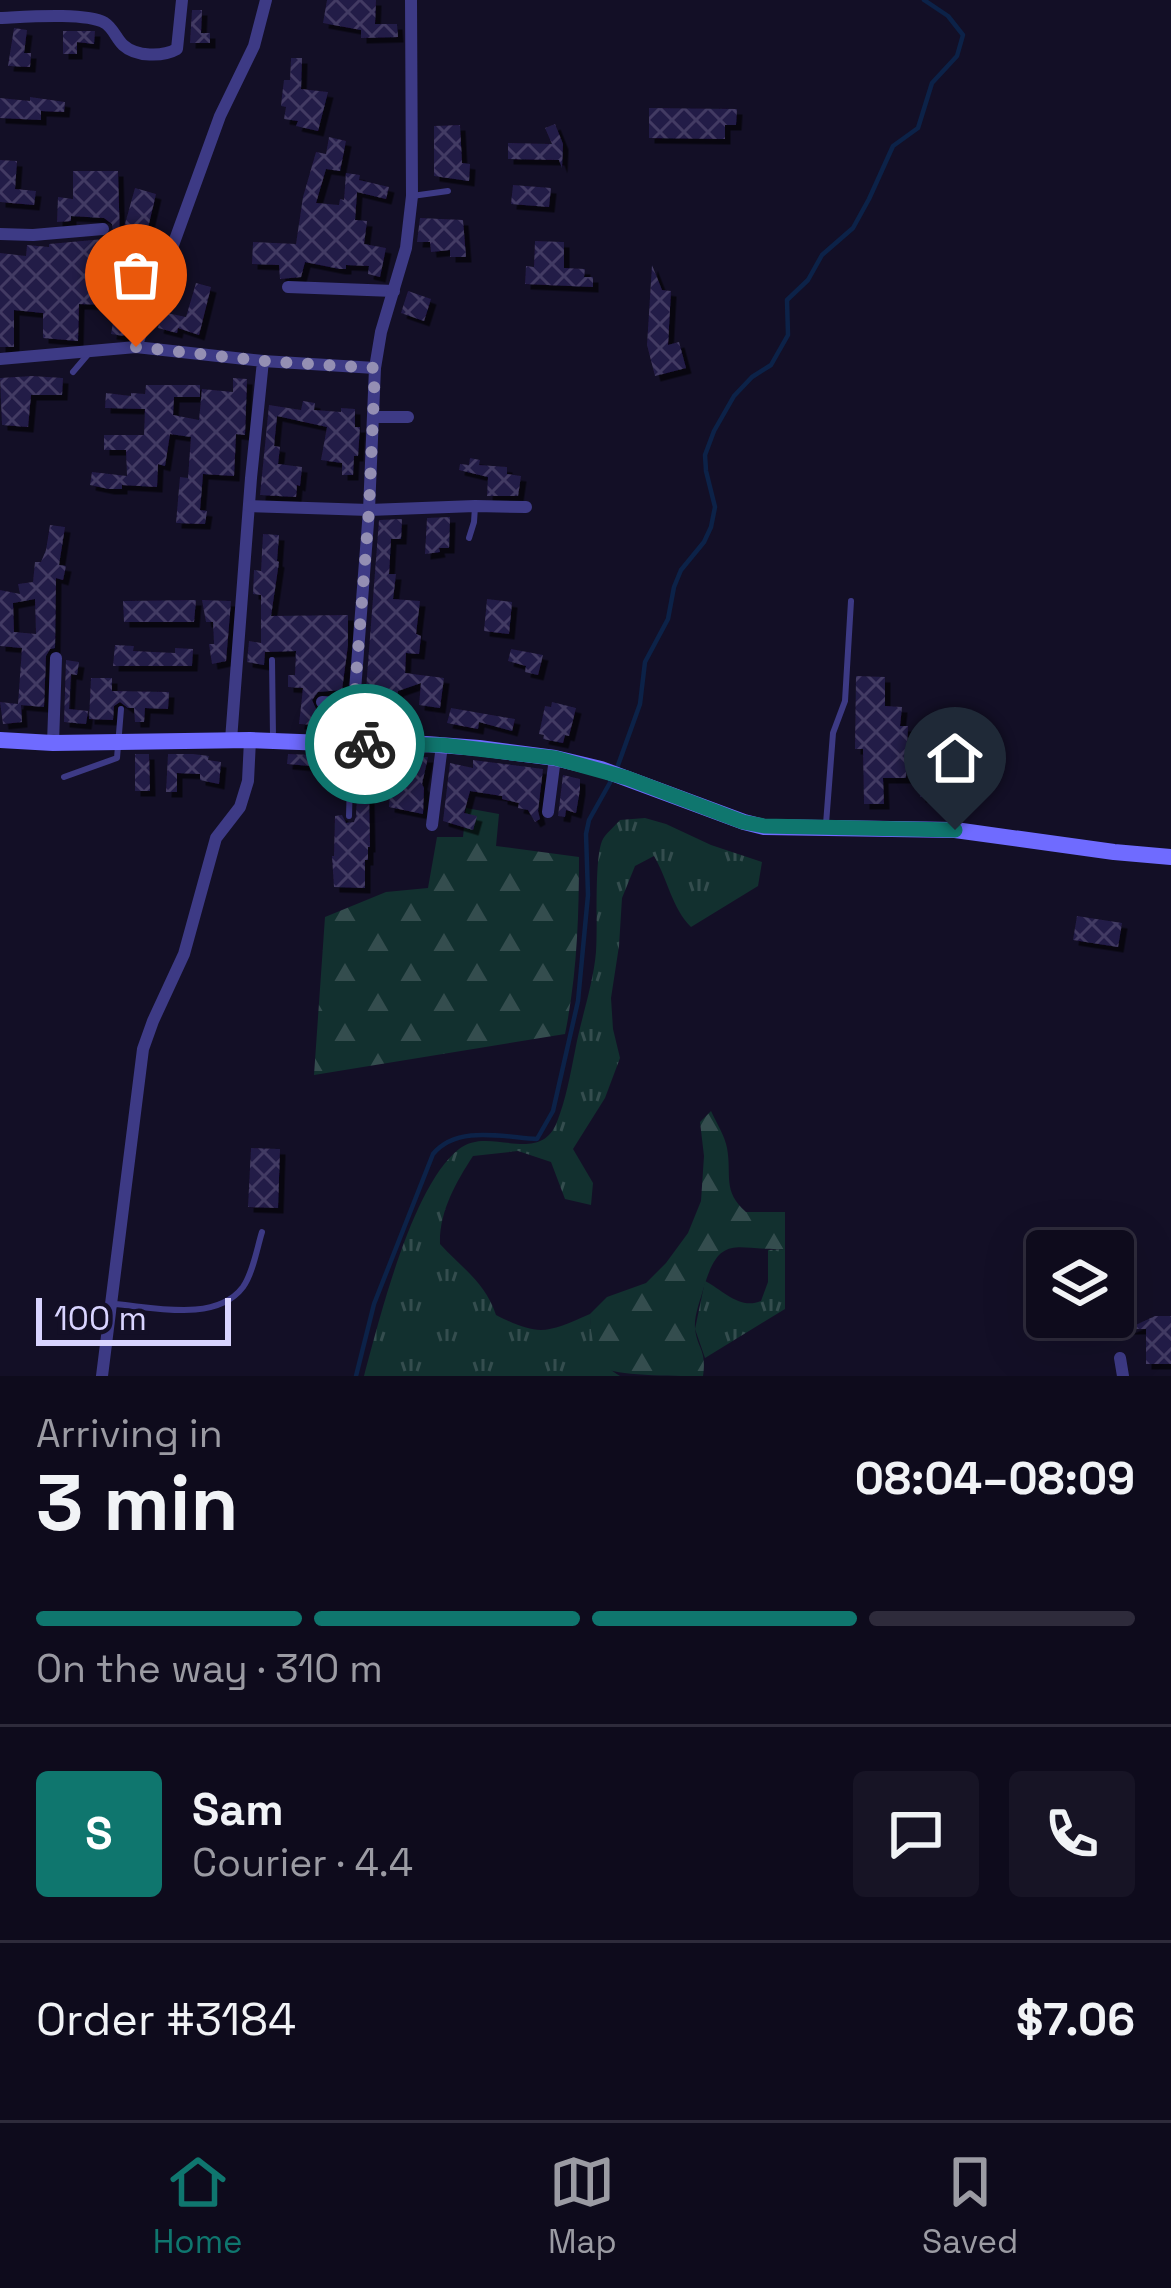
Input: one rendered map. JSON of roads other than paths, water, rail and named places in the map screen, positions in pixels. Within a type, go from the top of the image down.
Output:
[{"type":"main road","points":[[0,740],[442,745],[555,758],[601,769],[764,826],[955,830],[1171,857]]},
{"type":"street","points":[[0,18],[101,21],[131,50],[171,53],[176,49],[182,0]]},
{"type":"street","points":[[136,347],[220,116],[254,46],[266,0]]},
{"type":"street","points":[[351,742],[375,368],[406,248],[412,196],[412,0]]},
{"type":"street","points":[[0,234],[103,230]]},
{"type":"street","points":[[288,286],[394,291]]},
{"type":"street","points":[[0,359],[136,347],[375,368]]},
{"type":"street","points":[[102,1376],[143,1049],[184,954],[216,838],[240,807],[248,781],[240,740],[249,506],[263,361]]},
{"type":"street","points":[[374,417],[408,417]]},
{"type":"street","points":[[249,506],[526,507]]},
{"type":"street","points":[[53,743],[56,658]]},
{"type":"street","points":[[322,702],[354,704]]},
{"type":"street","points":[[432,825],[442,745]]},
{"type":"street","points":[[548,812],[555,758]]},
{"type":"street","points":[[1120,1358],[1123,1376]]},
{"type":"lane","points":[[412,196],[448,191]]},
{"type":"lane","points":[[73,372],[92,350]]},
{"type":"lane","points":[[469,538],[475,506]]},
{"type":"lane","points":[[826,827],[833,733],[845,701],[851,601]]},
{"type":"lane","points":[[272,660],[273,740]]},
{"type":"lane","points":[[64,778],[117,758],[121,709]]},
{"type":"lane","points":[[350,816],[351,742]]},
{"type":"lane","points":[[955,830],[956,789]]},
{"type":"lane","points":[[110,1304],[193,1309],[222,1305],[244,1286],[262,1232]]},
{"type":"waterway","points":[[617,768],[640,704],[645,662],[668,619],[674,587],[711,527],[715,507],[705,455],[714,431],[734,396],[771,365],[788,335],[787,300],[808,280],[822,255],[853,228],[893,146],[918,128],[932,83],[957,56],[963,35],[948,16],[924,0]]},
{"type":"waterway","points":[[356,1376],[374,1304],[433,1154],[467,1136],[537,1139],[553,1111],[578,1001],[588,895],[586,834],[612,779]]}]
